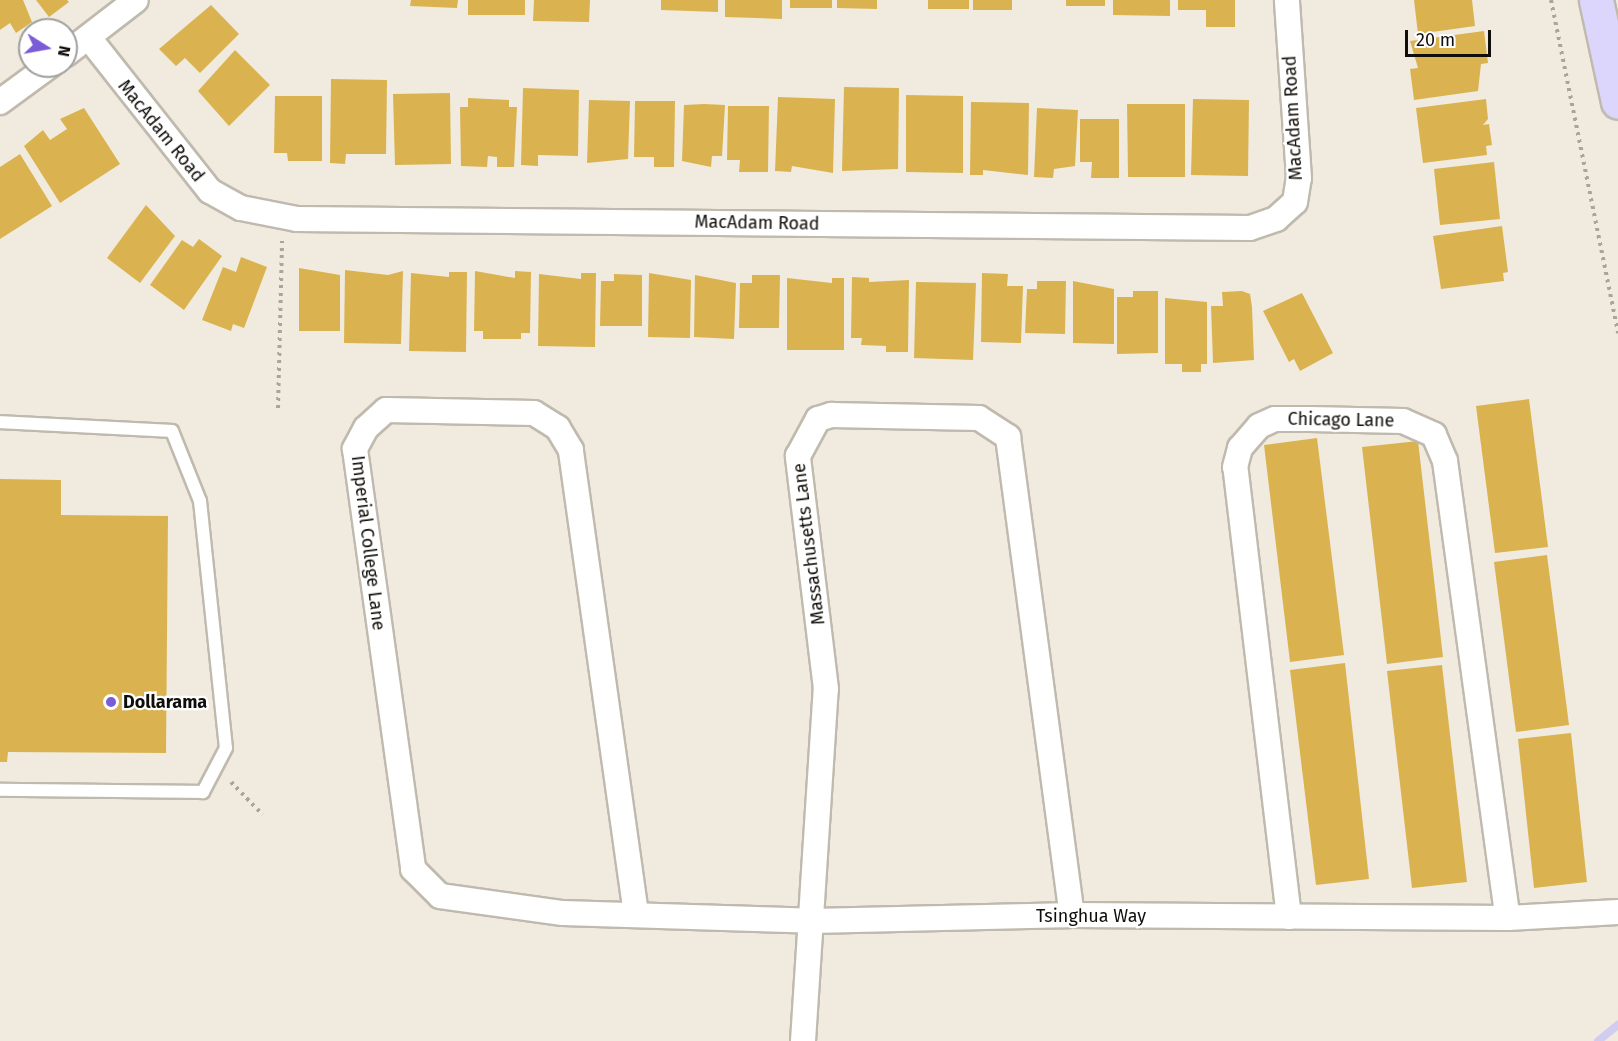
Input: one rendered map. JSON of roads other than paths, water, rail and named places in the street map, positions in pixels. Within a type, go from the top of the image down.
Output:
[{"type":"main road","points":[[1596,0],[1618,102]]},
{"type":"street","points":[[78,46],[136,0]]},
{"type":"street","name":"MacAdam Road","points":[[89,38],[210,192],[241,208],[282,216],[1250,228],[1276,219],[1294,201],[1299,178],[1287,0]]},
{"type":"street","points":[[0,102],[33,78]]},
{"type":"street","name":"Imperial College Lane","points":[[563,913],[440,896],[413,869],[355,449],[366,428],[386,410],[534,413],[558,428],[571,450],[636,914]]},
{"type":"street","name":"Massachusetts Lane","points":[[803,1041],[826,689],[798,456],[810,429],[831,415],[979,418],[1008,437],[1072,915]]},
{"type":"street","name":"Chicago Lane","points":[[1289,917],[1235,467],[1240,448],[1259,426],[1275,419],[1403,421],[1434,435],[1445,461],[1508,918]]},
{"type":"street","name":"Tsinghua Way","points":[[563,913],[812,921],[1072,915],[1508,918],[1618,912]]},
{"type":"lane","points":[[0,422],[172,431],[200,501],[226,748],[203,792],[0,790]]},
{"type":"waterway","points":[[1598,1041],[1618,1025]]},
{"type":"place","name":"Dollarama","points":[[111,702]]}]
